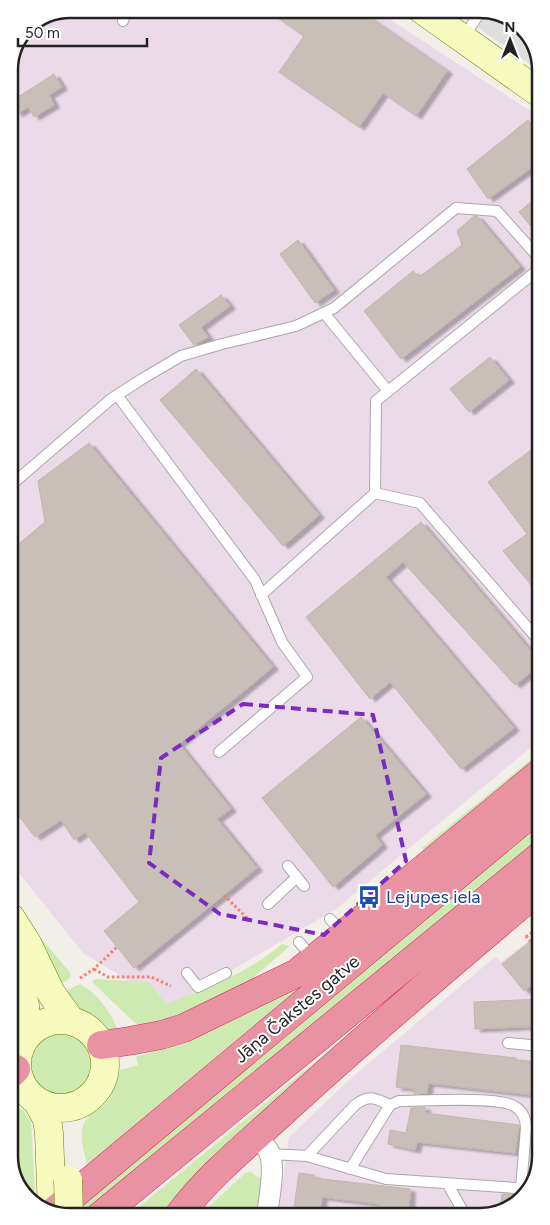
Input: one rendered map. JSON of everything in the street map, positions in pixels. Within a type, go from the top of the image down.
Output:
[{"type":"highway","points":[[101,1045],[129,1042],[161,1035],[197,1023],[297,973],[307,950],[532,779]]},
{"type":"highway","name":"Jāņa Čakstes gatve","points":[[56,1199],[532,812]]},
{"type":"highway","name":"Jāņa Čakstes gatve","points":[[111,1207],[532,863]]},
{"type":"highway","points":[[185,1207],[224,1164],[262,1146],[318,1079],[532,895]]},
{"type":"main road","points":[[434,18],[532,88]]},
{"type":"main road","points":[[18,929],[27,943],[51,993],[71,1020]]},
{"type":"main road","points":[[18,981],[25,1005],[28,1034]]},
{"type":"main road","points":[[18,1053],[21,1044],[28,1034],[37,1026],[47,1021],[59,1019],[71,1020],[83,1025],[101,1045],[104,1055],[103,1076],[93,1094],[76,1106],[62,1108],[49,1107],[37,1102]]},
{"type":"main road","points":[[18,1078],[27,1093],[37,1102],[47,1119],[56,1199]]},
{"type":"main road","points":[[56,1199],[66,1129],[76,1106]]},
{"type":"street","points":[[262,1146],[272,1176],[268,1207]]},
{"type":"lane","points":[[463,38],[476,18]]},
{"type":"lane","points":[[18,479],[117,395],[142,378],[181,356],[296,326],[334,308],[456,208],[497,211],[532,250]]},
{"type":"lane","points":[[261,595],[375,493],[376,402],[532,275]]},
{"type":"lane","points":[[324,313],[388,392]]},
{"type":"lane","points":[[117,395],[255,580],[282,642],[307,677],[220,752]]},
{"type":"lane","points":[[375,493],[420,503],[532,633]]},
{"type":"lane","points":[[268,904],[300,882],[288,866]]},
{"type":"lane","points":[[187,973],[198,987],[226,974]]},
{"type":"lane","points":[[508,1043],[532,1045]]},
{"type":"lane","points":[[307,1156],[355,1105],[363,1099],[375,1098],[390,1105]]},
{"type":"lane","points":[[350,1169],[390,1105],[399,1101],[485,1101],[513,1105],[522,1112],[526,1121],[526,1181]]},
{"type":"lane","points":[[262,1146],[307,1156],[386,1179],[522,1188]]},
{"type":"lane","points":[[447,1183],[461,1208]]},
{"type":"path","points":[[224,895],[250,920]]},
{"type":"path","points":[[520,930],[530,941]]},
{"type":"path","points":[[526,937],[532,932]]},
{"type":"path","points":[[80,978],[94,969],[117,947]]},
{"type":"path","points":[[94,969],[108,977],[151,978],[170,986]]},
{"type":"highlighted area","points":[[243,704],[373,715],[406,861],[324,935],[220,914],[149,863],[161,758]]},
{"type":"shaded area","points":[[59,18],[388,18],[532,112],[532,747],[336,909],[171,1006],[83,953],[18,872],[19,56],[28,38],[40,26]]},
{"type":"shaded area","points":[[465,18],[494,19],[507,24],[524,40],[530,52],[532,66]]},
{"type":"shaded area","points":[[532,938],[532,1163],[527,1179],[520,1190],[498,1205],[481,1208],[279,1208],[289,1137],[350,1079],[495,957],[501,962]]},
{"type":"green space","points":[[532,759],[532,766],[426,852],[422,848]]},
{"type":"green space","points":[[532,789],[532,800],[466,851],[87,1165],[82,1140],[85,1121],[105,1104],[115,1086],[120,1070],[138,1065],[136,1057],[190,1039]]},
{"type":"green space","points":[[532,826],[532,848],[100,1207],[76,1207]]},
{"type":"green space","points":[[18,912],[69,971],[71,976],[68,980],[55,986],[18,916]]},
{"type":"green space","points":[[282,944],[290,946],[247,983],[180,1015],[151,1026],[141,1026],[135,1023],[92,982],[95,979],[149,982],[166,1004],[241,972]]},
{"type":"green space","points":[[80,984],[93,993],[104,1005],[119,1033],[103,1033],[92,1022],[74,1012],[59,994]]},
{"type":"green space","points":[[60,1033],[78,1039],[86,1047],[92,1065],[86,1083],[78,1091],[60,1097],[42,1091],[34,1083],[28,1065],[34,1047],[42,1039]]},
{"type":"green space","points":[[320,1058],[320,1061],[183,1190],[171,1207],[139,1207]]},
{"type":"green space","points":[[18,1108],[23,1110],[31,1122],[35,1194],[28,1187],[20,1173],[18,1163]]},
{"type":"green space","points":[[251,1172],[262,1178],[258,1207],[208,1207],[245,1173]]},
{"type":"building","points":[[278,18],[370,18],[447,71],[416,116],[383,93],[359,127],[279,72],[304,36]]},
{"type":"building","points":[[54,74],[62,87],[49,95],[54,105],[34,117],[28,107],[18,113],[18,97]]},
{"type":"building","points":[[528,120],[532,125],[532,167],[488,199],[467,169]]},
{"type":"building","points":[[532,201],[532,228],[519,212]]},
{"type":"building","points":[[474,216],[477,216],[520,267],[401,359],[364,311],[413,271],[419,277],[462,245],[457,231]]},
{"type":"building","points":[[298,240],[334,290],[315,303],[280,254]]},
{"type":"building","points":[[221,295],[230,306],[201,327],[208,337],[194,345],[179,325]]},
{"type":"building","points":[[490,357],[509,380],[469,412],[450,389]]},
{"type":"building","points":[[196,369],[319,515],[283,546],[160,400]]},
{"type":"building","points":[[89,443],[273,667],[179,744],[231,809],[217,819],[257,868],[134,968],[104,931],[139,902],[85,832],[74,840],[61,820],[35,837],[18,815],[18,544],[45,522],[38,481]]},
{"type":"building","points":[[532,449],[532,586],[503,551],[527,534],[488,482]]},
{"type":"building","points":[[421,522],[532,653],[532,671],[515,685],[403,562],[386,577],[514,728],[461,769],[390,682],[370,699],[306,617]]},
{"type":"building","points":[[361,717],[426,794],[375,835],[382,845],[333,887],[262,798]]},
{"type":"building","points":[[532,940],[532,985],[524,991],[502,964]]},
{"type":"building","points":[[532,999],[532,1026],[475,1029],[474,1002]]},
{"type":"building","points":[[401,1045],[532,1061],[532,1095],[428,1083],[427,1093],[414,1094],[415,1089],[396,1087]]},
{"type":"building","points":[[425,1107],[425,1113],[519,1125],[515,1153],[417,1142],[415,1150],[388,1144],[390,1130],[406,1133],[411,1108]]},
{"type":"building","points":[[299,1173],[314,1175],[314,1178],[410,1189],[409,1208],[379,1208],[379,1204],[322,1197],[321,1208],[294,1208]]},
{"type":"building","points":[[502,1194],[515,1195],[512,1197],[501,1204]]},
{"type":"place","name":"Lejupes iela","points":[[369,897]]}]
